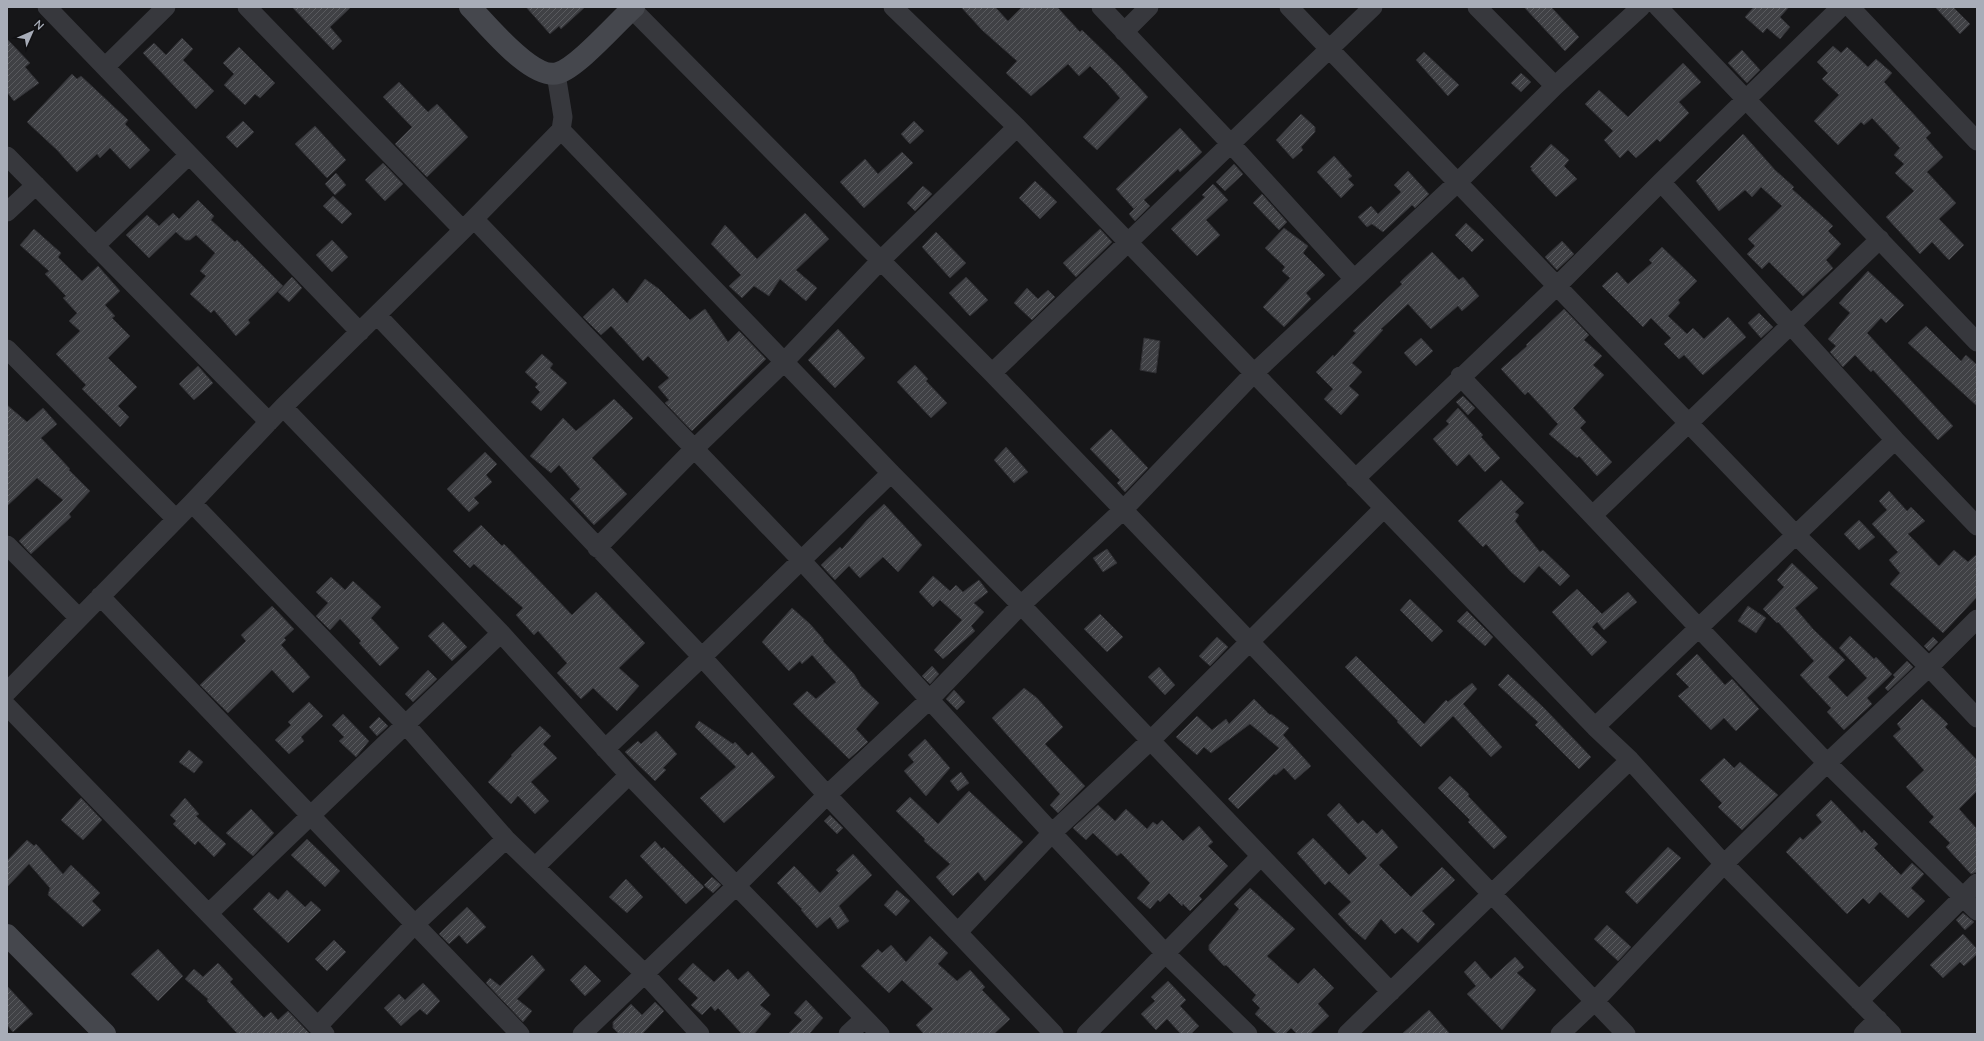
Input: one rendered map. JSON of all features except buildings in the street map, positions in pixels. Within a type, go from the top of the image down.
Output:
[{"type":"street","points":[[47,7],[360,332]]},
{"type":"street","points":[[105,67],[166,7]]},
{"type":"street","points":[[247,7],[694,449],[801,560],[1052,833],[1166,953],[1248,1034]]},
{"type":"street","points":[[470,7],[521,60],[539,70],[556,74],[571,67],[633,8],[992,373],[1626,1034]]},
{"type":"street","points":[[893,7],[1017,127],[1129,242],[1595,727],[1630,760],[1724,864],[1892,1034]]},
{"type":"street","points":[[1101,7],[1231,144],[1354,278]]},
{"type":"street","points":[[1124,32],[1149,7]]},
{"type":"street","points":[[1289,7],[1558,285],[1795,534],[1929,667],[1977,718]]},
{"type":"street","points":[[992,373],[1373,7]]},
{"type":"street","points":[[1477,7],[1555,86]]},
{"type":"street","points":[[582,1034],[737,885],[827,794],[929,700],[1021,605],[1123,510],[1254,373],[1458,182],[1555,86],[1641,7]]},
{"type":"street","points":[[1658,7],[1977,342]]},
{"type":"street","points":[[1355,478],[1460,376],[1558,285],[1661,182],[1841,7]]},
{"type":"street","points":[[1850,7],[1977,141]]},
{"type":"street","points":[[7,692],[192,503],[283,407],[468,225],[561,130],[562,117],[556,74]]},
{"type":"street","points":[[597,548],[694,449],[784,362],[882,260],[1017,127]]},
{"type":"street","points":[[561,130],[891,473],[1151,740],[1391,992]]},
{"type":"street","points":[[95,246],[189,155]]},
{"type":"street","points":[[7,156],[269,422]]},
{"type":"street","points":[[1661,182],[1895,440],[1977,526]]},
{"type":"street","points":[[7,212],[36,185]]},
{"type":"street","points":[[1592,515],[1880,239]]},
{"type":"street","points":[[377,315],[702,657],[827,794],[1054,1034]]},
{"type":"street","points":[[7,349],[176,519]]},
{"type":"street","points":[[1460,376],[1827,763],[1977,911]]},
{"type":"street","points":[[283,407],[501,633],[629,775],[880,1034]]},
{"type":"street","points":[[1595,727],[1795,534],[1895,440]]},
{"type":"street","points":[[605,749],[891,473]]},
{"type":"street","points":[[192,503],[406,725],[506,839],[645,974],[700,1034]]},
{"type":"street","points":[[958,932],[1052,833],[1151,740],[1384,508]]},
{"type":"street","points":[[7,545],[79,618]]},
{"type":"street","points":[[100,596],[520,1034]]},
{"type":"street","points":[[1560,1034],[1594,1002],[1724,864],[1977,619]]},
{"type":"street","points":[[209,913],[501,633]]},
{"type":"street","points":[[7,706],[209,913],[322,1032],[414,925],[506,839]]},
{"type":"street","points":[[1347,1034],[1630,760]]},
{"type":"street","points":[[535,867],[629,775]]},
{"type":"street","points":[[1086,1034],[1261,856]]},
{"type":"street","points":[[1859,1001],[1977,883]]},
{"type":"street","points":[[7,935],[105,1034]]},
{"type":"street","points":[[848,1034],[864,1019]]},
{"type":"street","points":[[1863,1034],[1878,1019]]}]
